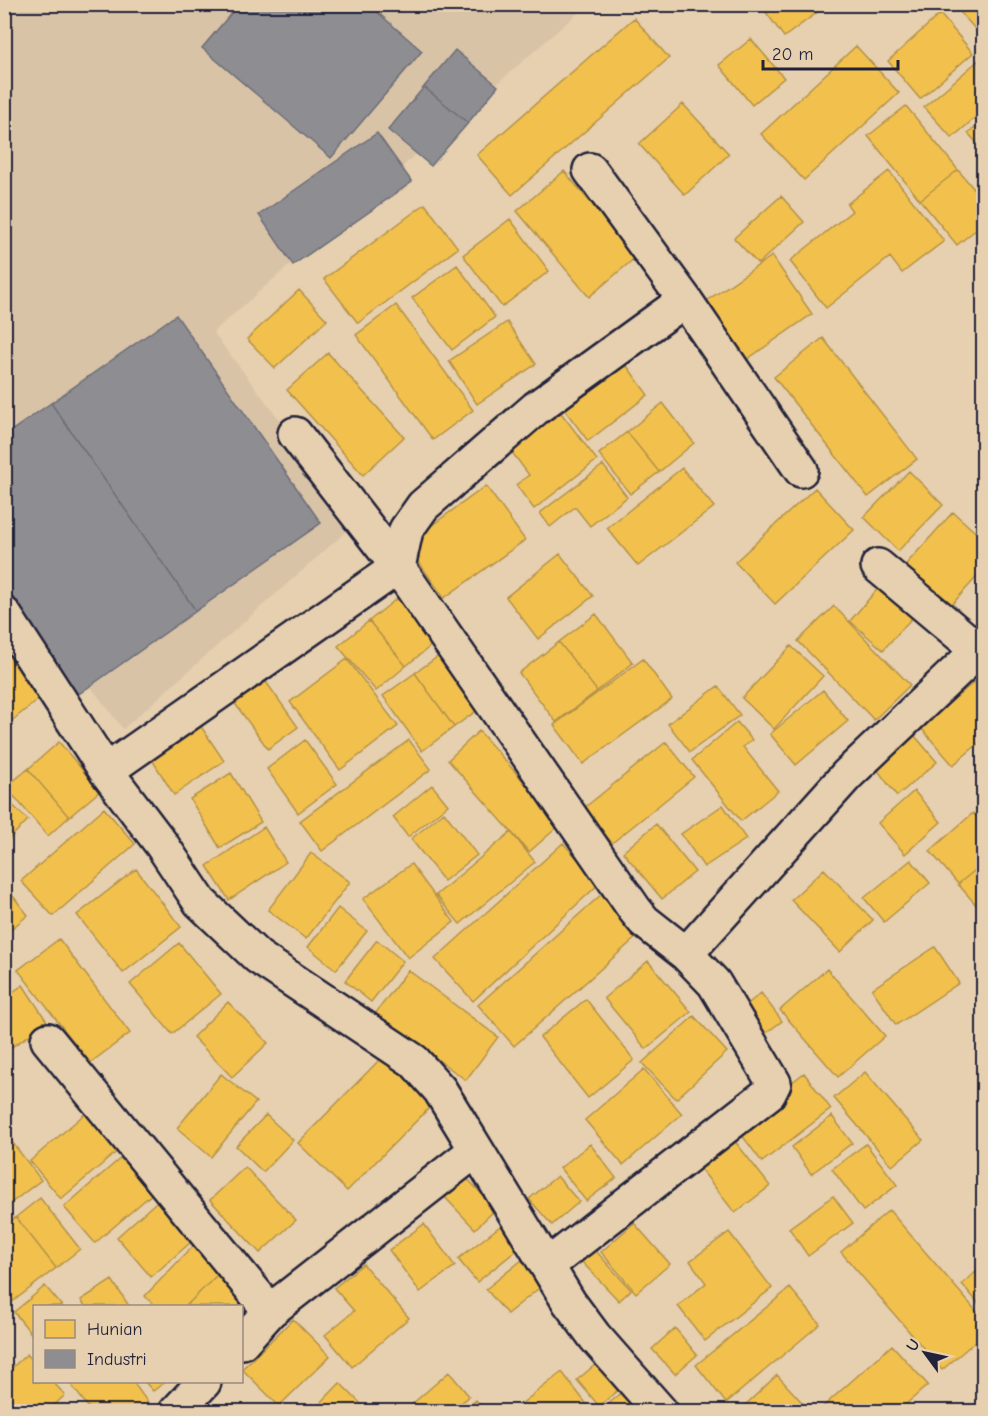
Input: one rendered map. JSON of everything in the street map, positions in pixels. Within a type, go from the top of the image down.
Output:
[{"type":"street","points":[[590,170],[685,300],[801,470]]},
{"type":"street","points":[[106,771],[398,567],[406,530],[423,506],[536,408],[685,300]]},
{"type":"street","points":[[296,434],[398,567],[635,910],[644,921],[686,954],[714,983],[774,1083],[769,1093],[548,1265]]},
{"type":"street","points":[[686,954],[847,775],[982,650],[878,566]]},
{"type":"street","points":[[4,614],[106,771],[162,845],[200,902],[258,957],[414,1061],[440,1090],[569,1302],[595,1337],[661,1412]]},
{"type":"street","points":[[48,1040],[270,1311]]},
{"type":"street","points":[[243,1341],[270,1311],[476,1150]]},
{"type":"street","points":[[176,1412],[203,1383]]},
{"type":"shaded area","points":[[5,5],[587,5],[213,332],[357,522],[123,729],[5,574]]},
{"type":"building: Hunian","points":[[760,4],[814,4],[819,11],[784,37]]},
{"type":"building: Hunian","points":[[953,4],[984,4],[984,39]]},
{"type":"building: Hunian","points":[[940,14],[973,53],[920,99],[888,61]]},
{"type":"building: Hunian","points":[[634,18],[669,58],[512,195],[477,155]]},
{"type":"building: Hunian","points":[[751,39],[784,78],[752,105],[719,65]]},
{"type":"building: Hunian","points":[[856,46],[899,93],[804,180],[761,134]]},
{"type":"building: Hunian","points":[[979,60],[984,64],[984,110],[952,138],[924,107]]},
{"type":"building: Hunian","points":[[683,104],[729,154],[685,195],[639,144]]},
{"type":"building: Hunian","points":[[906,106],[958,170],[920,200],[868,136]]},
{"type":"building: Hunian","points":[[984,120],[984,151],[968,133]]},
{"type":"building: Hunian","points":[[958,170],[984,201],[984,223],[957,245],[920,200]]},
{"type":"building: Hunian","points":[[564,171],[636,257],[589,297],[517,211]]},
{"type":"building: Hunian","points":[[889,171],[944,241],[902,273],[890,257],[826,308],[790,261],[852,211],[847,204]]},
{"type":"building: Hunian","points":[[781,196],[804,222],[758,264],[734,238]]},
{"type":"building: Hunian","points":[[425,204],[458,248],[358,323],[324,279]]},
{"type":"building: Hunian","points":[[510,219],[549,271],[502,307],[463,255]]},
{"type":"building: Hunian","points":[[772,256],[812,314],[739,365],[699,306]]},
{"type":"building: Hunian","points":[[457,265],[495,317],[452,350],[412,298]]},
{"type":"building: Hunian","points":[[299,290],[327,320],[275,368],[247,339]]},
{"type":"building: Hunian","points":[[396,305],[473,410],[433,440],[356,335]]},
{"type":"building: Hunian","points":[[507,322],[536,364],[477,404],[449,361]]},
{"type":"building: Hunian","points":[[823,338],[917,459],[868,497],[774,377]]},
{"type":"building: Hunian","points":[[328,353],[404,437],[363,475],[287,390]]},
{"type":"building: Hunian","points":[[619,355],[648,395],[588,441],[558,401]]},
{"type":"building: Hunian","points":[[663,403],[694,443],[659,472],[627,432]]},
{"type":"building: Hunian","points":[[555,405],[597,460],[534,509],[516,485],[529,475],[505,443]]},
{"type":"building: Hunian","points":[[627,432],[659,472],[630,494],[599,454]]},
{"type":"building: Hunian","points":[[603,465],[627,497],[590,526],[575,507],[550,527],[540,513]]},
{"type":"building: Hunian","points":[[682,468],[714,507],[638,566],[607,528]]},
{"type":"building: Hunian","points":[[909,471],[943,505],[898,551],[864,517]]},
{"type":"building: Hunian","points":[[486,486],[525,540],[444,598],[406,544]]},
{"type":"building: Hunian","points":[[815,488],[854,530],[775,604],[735,562]]},
{"type":"building: Hunian","points":[[953,512],[984,540],[984,569],[945,612],[900,571]]},
{"type":"building: Hunian","points":[[560,554],[593,596],[538,639],[506,597]]},
{"type":"building: Hunian","points":[[886,579],[920,609],[883,650],[850,621]]},
{"type":"building: Hunian","points":[[400,596],[437,641],[406,666],[369,621]]},
{"type":"building: Hunian","points":[[834,606],[910,685],[874,720],[798,641]]},
{"type":"building: Hunian","points":[[596,614],[633,663],[597,691],[559,642]]},
{"type":"building: Hunian","points":[[369,621],[406,666],[376,691],[338,646]]},
{"type":"building: Hunian","points":[[559,642],[597,691],[556,722],[519,673]]},
{"type":"building: Hunian","points":[[4,645],[45,694],[4,727]]},
{"type":"building: Hunian","points":[[791,646],[823,676],[774,729],[742,698]]},
{"type":"building: Hunian","points":[[447,650],[486,704],[454,727],[415,673]]},
{"type":"building: Hunian","points":[[347,659],[398,726],[340,770],[290,702]]},
{"type":"building: Hunian","points":[[643,659],[672,699],[583,764],[554,725]]},
{"type":"building: Hunian","points":[[259,672],[298,727],[268,749],[228,694]]},
{"type":"building: Hunian","points":[[415,673],[454,727],[422,751],[383,696]]},
{"type":"building: Hunian","points":[[981,676],[984,679],[984,739],[953,765],[921,728]]},
{"type":"building: Hunian","points":[[718,686],[740,715],[690,752],[668,724]]},
{"type":"building: Hunian","points":[[823,690],[848,721],[796,765],[770,734]]},
{"type":"building: Hunian","points":[[737,722],[752,740],[743,747],[778,791],[741,821],[692,760]]},
{"type":"building: Hunian","points":[[200,725],[224,761],[174,795],[151,758]]},
{"type":"building: Hunian","points":[[909,729],[937,762],[897,796],[870,760]]},
{"type":"building: Hunian","points":[[479,731],[561,824],[529,852],[448,760]]},
{"type":"building: Hunian","points":[[305,740],[337,784],[298,813],[267,769]]},
{"type":"building: Hunian","points":[[409,740],[431,769],[322,851],[300,821]]},
{"type":"building: Hunian","points":[[59,742],[100,791],[69,817],[28,769]]},
{"type":"building: Hunian","points":[[666,742],[694,777],[612,843],[584,808]]},
{"type":"building: Hunian","points":[[28,769],[69,817],[48,836],[6,787]]},
{"type":"building: Hunian","points":[[231,773],[261,822],[220,848],[190,799]]},
{"type":"building: Hunian","points":[[432,785],[448,805],[408,837],[393,817]]},
{"type":"building: Hunian","points":[[914,791],[941,822],[905,854],[878,823]]},
{"type":"building: Hunian","points":[[4,797],[28,820],[4,844]]},
{"type":"building: Hunian","points":[[723,805],[746,839],[704,867],[681,834]]},
{"type":"building: Hunian","points":[[104,808],[135,844],[53,916],[21,881]]},
{"type":"building: Hunian","points":[[444,812],[477,855],[444,881],[411,839]]},
{"type":"building: Hunian","points":[[973,813],[984,825],[984,863],[958,884],[930,851]]},
{"type":"building: Hunian","points":[[656,824],[695,872],[662,899],[623,852]]},
{"type":"building: Hunian","points":[[264,827],[286,862],[229,900],[207,866]]},
{"type":"building: Hunian","points":[[511,832],[535,862],[460,924],[436,895]]},
{"type":"building: Hunian","points":[[563,843],[600,883],[473,1001],[435,959]]},
{"type":"building: Hunian","points":[[311,853],[350,882],[306,939],[268,910]]},
{"type":"building: Hunian","points":[[911,860],[930,883],[884,922],[864,898]]},
{"type":"building: Hunian","points":[[984,863],[984,900],[977,906],[958,884]]},
{"type":"building: Hunian","points":[[411,864],[454,922],[408,958],[363,899]]},
{"type":"building: Hunian","points":[[136,869],[181,927],[123,973],[77,915]]},
{"type":"building: Hunian","points":[[824,869],[873,920],[840,952],[791,900]]},
{"type":"building: Hunian","points":[[4,885],[28,915],[4,935]]},
{"type":"building: Hunian","points":[[603,893],[640,934],[514,1046],[478,1005]]},
{"type":"building: Hunian","points":[[338,908],[367,931],[336,970],[308,947]]},
{"type":"building: Hunian","points":[[59,939],[130,1033],[90,1063],[18,970]]},
{"type":"building: Hunian","points":[[377,940],[403,961],[371,1002],[345,981]]},
{"type":"building: Hunian","points":[[179,943],[221,994],[172,1034],[130,984]]},
{"type":"building: Hunian","points":[[935,947],[959,983],[896,1025],[872,989]]},
{"type":"building: Hunian","points":[[648,961],[691,1012],[646,1049],[604,998]]},
{"type":"building: Hunian","points":[[827,969],[885,1036],[838,1077],[780,1010]]},
{"type":"building: Hunian","points":[[408,970],[498,1037],[466,1080],[375,1014]]},
{"type":"building: Hunian","points":[[23,985],[48,1023],[4,1052],[4,998]]},
{"type":"building: Hunian","points":[[761,993],[782,1021],[766,1033],[745,1006]]},
{"type":"building: Hunian","points":[[586,999],[634,1060],[588,1098],[540,1037]]},
{"type":"building: Hunian","points":[[228,1002],[268,1043],[232,1077],[193,1037]]},
{"type":"building: Hunian","points":[[694,1016],[727,1052],[676,1099],[642,1063]]},
{"type":"building: Hunian","points":[[388,1051],[438,1099],[347,1191],[298,1143]]},
{"type":"building: Hunian","points":[[644,1069],[682,1114],[623,1165],[585,1120]]},
{"type":"building: Hunian","points":[[865,1072],[923,1140],[892,1166],[834,1098]]},
{"type":"building: Hunian","points":[[804,1073],[831,1109],[762,1162],[735,1126]]},
{"type":"building: Hunian","points":[[221,1074],[256,1102],[211,1157],[177,1128]]},
{"type":"building: Hunian","points":[[94,1106],[126,1144],[61,1199],[30,1161]]},
{"type":"building: Hunian","points":[[266,1115],[293,1140],[263,1172],[236,1146]]},
{"type":"building: Hunian","points":[[832,1116],[852,1143],[811,1174],[792,1147]]},
{"type":"building: Hunian","points":[[727,1131],[770,1186],[735,1213],[693,1159]]},
{"type":"building: Hunian","points":[[6,1134],[41,1180],[7,1206],[4,1202]]},
{"type":"building: Hunian","points":[[590,1144],[616,1178],[586,1201],[560,1168]]},
{"type":"building: Hunian","points":[[866,1144],[897,1185],[863,1211],[832,1169]]},
{"type":"building: Hunian","points":[[122,1157],[153,1193],[95,1243],[64,1207]]},
{"type":"building: Hunian","points":[[245,1167],[296,1220],[260,1253],[210,1200]]},
{"type":"building: Hunian","points":[[459,1170],[496,1209],[475,1229],[438,1190]]},
{"type":"building: Hunian","points":[[557,1176],[579,1202],[552,1225],[529,1199]]},
{"type":"building: Hunian","points":[[164,1195],[198,1236],[151,1277],[117,1237]]},
{"type":"building: Hunian","points":[[833,1196],[853,1223],[808,1256],[789,1228]]},
{"type":"building: Hunian","points":[[40,1198],[80,1249],[56,1268],[16,1217]]},
{"type":"building: Hunian","points":[[889,1210],[984,1320],[984,1334],[942,1370],[841,1252]]},
{"type":"building: Hunian","points":[[16,1217],[56,1268],[7,1306],[4,1302],[4,1226]]},
{"type":"building: Hunian","points":[[504,1223],[522,1246],[477,1282],[458,1259]]},
{"type":"building: Hunian","points":[[634,1223],[670,1264],[636,1293],[601,1252]]},
{"type":"building: Hunian","points":[[424,1224],[455,1266],[420,1292],[389,1250]]},
{"type":"building: Hunian","points":[[729,1232],[772,1288],[705,1341],[678,1306],[706,1283],[690,1261]]},
{"type":"building: Hunian","points":[[195,1244],[221,1271],[187,1305],[154,1305],[145,1296]]},
{"type":"building: Hunian","points":[[595,1250],[631,1290],[619,1301],[582,1262]]},
{"type":"building: Hunian","points":[[522,1260],[543,1285],[507,1314],[486,1289]]},
{"type":"building: Hunian","points":[[363,1264],[409,1318],[352,1367],[325,1335],[354,1311],[334,1288]]},
{"type":"building: Hunian","points":[[984,1265],[984,1310],[962,1284]]},
{"type":"building: Hunian","points":[[221,1271],[248,1296],[239,1305],[187,1305]]},
{"type":"building: Hunian","points":[[112,1280],[128,1305],[84,1305],[81,1300]]},
{"type":"building: Hunian","points":[[45,1286],[61,1305],[33,1305],[33,1336],[14,1312]]},
{"type":"building: Hunian","points":[[790,1288],[820,1324],[726,1403],[696,1365]]},
{"type":"building: Hunian","points":[[293,1319],[330,1356],[279,1406],[243,1368]]},
{"type":"building: Hunian","points":[[675,1328],[697,1355],[675,1374],[652,1349]]},
{"type":"building: Hunian","points":[[892,1345],[928,1385],[897,1412],[817,1412]]},
{"type":"building: Hunian","points":[[27,1354],[33,1361],[33,1383],[54,1383],[65,1395],[47,1412],[23,1412],[4,1391],[4,1375]]},
{"type":"building: Hunian","points":[[602,1359],[624,1385],[599,1406],[577,1380]]},
{"type":"building: Hunian","points":[[449,1372],[469,1396],[451,1412],[403,1412]]},
{"type":"building: Hunian","points":[[562,1372],[591,1410],[589,1412],[511,1412]]},
{"type":"building: Hunian","points":[[777,1375],[809,1410],[738,1412]]},
{"type":"building: Hunian","points":[[70,1383],[134,1383],[149,1404],[139,1412],[92,1412]]},
{"type":"building: Hunian","points":[[146,1383],[164,1383],[153,1391]]},
{"type":"building: Hunian","points":[[340,1383],[369,1412],[312,1412]]},
{"type":"building: Hunian","points":[[626,1388],[647,1412],[600,1412]]},
{"type":"building: Hunian","points":[[476,1400],[485,1412],[462,1412]]},
{"type":"building: Industri","points":[[239,4],[368,4],[422,51],[331,158],[202,48]]},
{"type":"building: Industri","points":[[455,50],[498,86],[468,123],[424,87]]},
{"type":"building: Industri","points":[[424,87],[468,123],[431,166],[388,130]]},
{"type":"building: Industri","points":[[377,133],[412,182],[293,265],[259,215]]},
{"type":"building: Industri","points":[[176,315],[321,523],[196,611],[51,403]]},
{"type":"building: Industri","points":[[51,403],[196,611],[76,696],[4,594],[4,436]]}]
